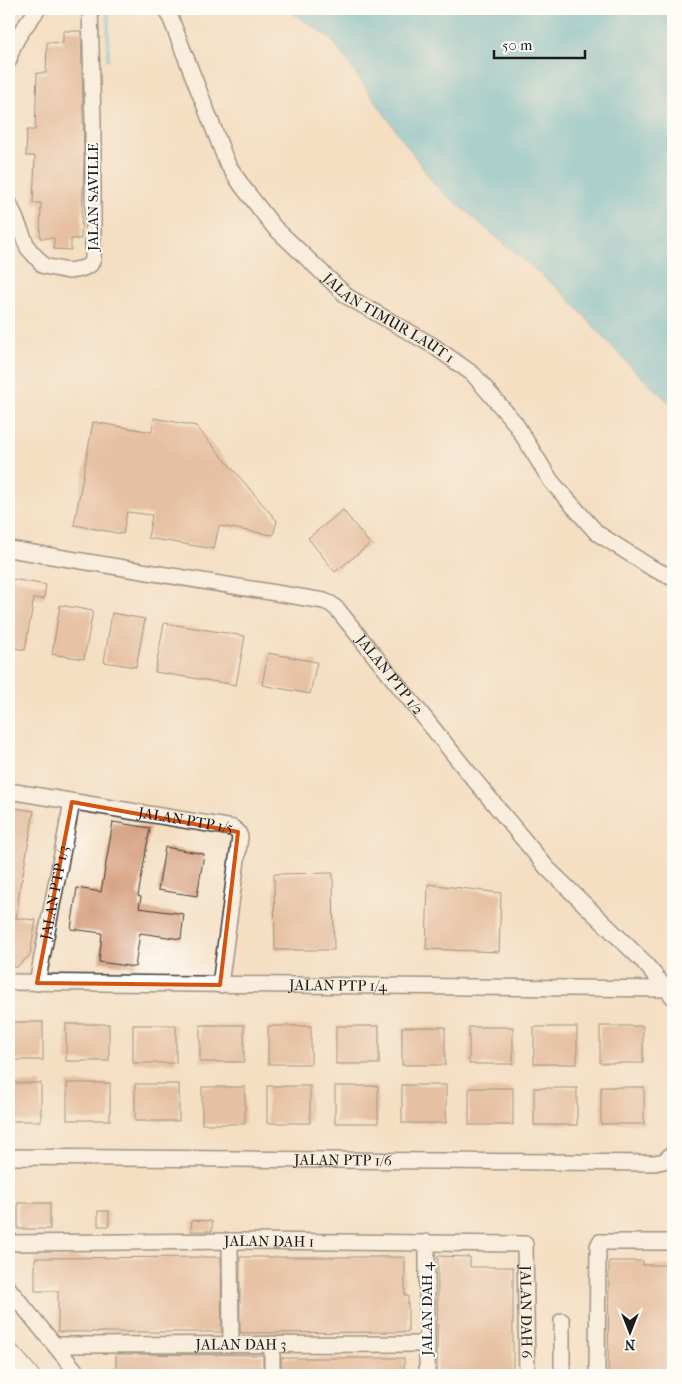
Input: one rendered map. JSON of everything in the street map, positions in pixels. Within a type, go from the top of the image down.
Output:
[{"type":"main road","points":[[9,1352],[29,1375]]},
{"type":"street","points":[[9,55],[18,37],[38,9]]},
{"type":"street","name":"JALAN SAVILLE","points":[[9,203],[13,221],[28,248],[44,266],[68,271],[90,266],[92,259],[93,185],[90,9]]},
{"type":"street","name":"JALAN TIMUR LAUT 1","points":[[167,9],[227,163],[242,186],[274,227],[348,297],[432,345],[473,374],[515,423],[552,482],[597,534],[652,568],[673,578]]},
{"type":"street","name":"JALAN PTP 1/2","points":[[9,549],[324,601],[331,604],[338,610],[462,766],[547,868],[643,961],[670,993]]},
{"type":"street","name":"JALAN PTP 1/5","points":[[9,791],[232,828],[238,832],[240,837],[220,984]]},
{"type":"street","name":"JALAN PTP 1/3","points":[[36,983],[72,802]]},
{"type":"street","name":"JALAN PTP 1/4","points":[[9,982],[220,984],[670,993]]},
{"type":"street","name":"JALAN PTP 1/6","points":[[9,1157],[654,1163],[664,1161],[673,1153]]},
{"type":"street","points":[[230,1241],[230,1344]]},
{"type":"street","name":"JALAN DAH 1","points":[[9,1243],[427,1242],[522,1243],[526,1247]]},
{"type":"street","name":"JALAN DAH 4","points":[[427,1242],[427,1375]]},
{"type":"street","points":[[597,1375],[598,1246],[600,1242],[673,1242]]},
{"type":"street","name":"JALAN DAH 6","points":[[526,1247],[527,1375]]},
{"type":"street","points":[[9,1289],[79,1375]]},
{"type":"street","points":[[562,1321],[562,1375]]},
{"type":"street","points":[[272,1344],[272,1375]]},
{"type":"street","name":"JALAN DAH 3","points":[[56,1345],[427,1344]]},
{"type":"highlighted area","points":[[72,802],[238,832],[220,985],[37,983]]},
{"type":"water","points":[[287,9],[673,9],[673,406],[633,369],[566,296],[435,185],[331,39]]},
{"type":"building","points":[[63,31],[81,31],[84,160],[81,239],[71,239],[71,250],[54,249],[54,238],[40,238],[41,203],[33,203],[35,156],[26,156],[27,130],[35,130],[37,73],[46,73],[47,42],[63,43]]},
{"type":"building","points":[[154,418],[196,426],[277,521],[273,535],[219,526],[214,549],[148,538],[152,515],[127,512],[123,534],[74,525],[93,422],[152,432]]},
{"type":"building","points":[[343,510],[370,544],[335,572],[308,538]]},
{"type":"building","points":[[12,579],[46,585],[44,599],[34,598],[25,650],[9,647],[9,597]]},
{"type":"building","points":[[60,605],[93,611],[84,659],[52,654]]},
{"type":"building","points":[[112,613],[145,619],[136,667],[104,662]]},
{"type":"building","points":[[164,623],[245,636],[236,685],[155,672]]},
{"type":"building","points":[[268,653],[317,662],[310,694],[262,685]]},
{"type":"building","points":[[9,807],[34,811],[16,918],[36,920],[30,955],[17,967],[9,967]]},
{"type":"building","points":[[113,822],[150,828],[138,896],[141,897],[139,908],[184,914],[181,939],[140,933],[135,967],[99,962],[102,933],[71,929],[77,888],[101,892]]},
{"type":"building","points":[[165,847],[204,854],[197,896],[158,890]]},
{"type":"building","points":[[333,873],[334,950],[275,950],[274,874]]},
{"type":"building","points":[[428,884],[501,893],[499,952],[426,949]]},
{"type":"building","points":[[9,1022],[43,1022],[43,1060],[9,1060]]},
{"type":"building","points":[[66,1024],[109,1024],[109,1061],[66,1061]]},
{"type":"building","points":[[133,1025],[176,1025],[176,1063],[133,1063]]},
{"type":"building","points":[[200,1025],[244,1025],[244,1062],[200,1062]]},
{"type":"building","points":[[268,1026],[311,1026],[311,1064],[268,1064]]},
{"type":"building","points":[[336,1026],[379,1026],[379,1064],[336,1064]]},
{"type":"building","points":[[600,1026],[643,1026],[643,1063],[600,1063]]},
{"type":"building","points":[[402,1027],[445,1027],[445,1065],[402,1065]]},
{"type":"building","points":[[469,1027],[513,1027],[513,1064],[469,1064]]},
{"type":"building","points":[[534,1027],[577,1027],[577,1064],[534,1064]]},
{"type":"building","points":[[9,1083],[41,1083],[41,1121],[9,1121]]},
{"type":"building","points":[[67,1083],[110,1083],[110,1120],[67,1120]]},
{"type":"building","points":[[135,1084],[179,1084],[179,1121],[135,1121]]},
{"type":"building","points":[[402,1085],[446,1085],[446,1123],[402,1123]]},
{"type":"building","points":[[267,1086],[310,1086],[310,1123],[267,1123]]},
{"type":"building","points":[[335,1086],[378,1086],[378,1123],[335,1123]]},
{"type":"building","points":[[202,1087],[245,1087],[245,1124],[202,1124]]},
{"type":"building","points":[[601,1087],[644,1087],[644,1124],[601,1124]]},
{"type":"building","points":[[469,1088],[513,1088],[513,1125],[469,1125]]},
{"type":"building","points":[[534,1088],[577,1088],[577,1125],[534,1125]]},
{"type":"building","points":[[18,1203],[50,1203],[50,1229],[18,1229]]},
{"type":"building","points":[[98,1211],[109,1211],[109,1226],[98,1226]]},
{"type":"building","points":[[192,1220],[212,1221],[212,1231],[191,1231]]},
{"type":"building","points":[[438,1256],[470,1257],[470,1267],[513,1267],[513,1375],[437,1375]]},
{"type":"building","points":[[221,1257],[222,1332],[58,1332],[58,1291],[35,1291],[35,1258]]},
{"type":"building","points":[[240,1257],[405,1257],[405,1296],[408,1296],[408,1332],[240,1333]]},
{"type":"building","points":[[609,1261],[643,1261],[643,1265],[673,1265],[673,1375],[608,1375]]},
{"type":"building","points":[[116,1354],[263,1355],[263,1375],[116,1375]]},
{"type":"building","points":[[281,1358],[404,1358],[404,1375],[281,1375]]},
{"type":"waterway","points":[[108,9],[108,59]]}]
